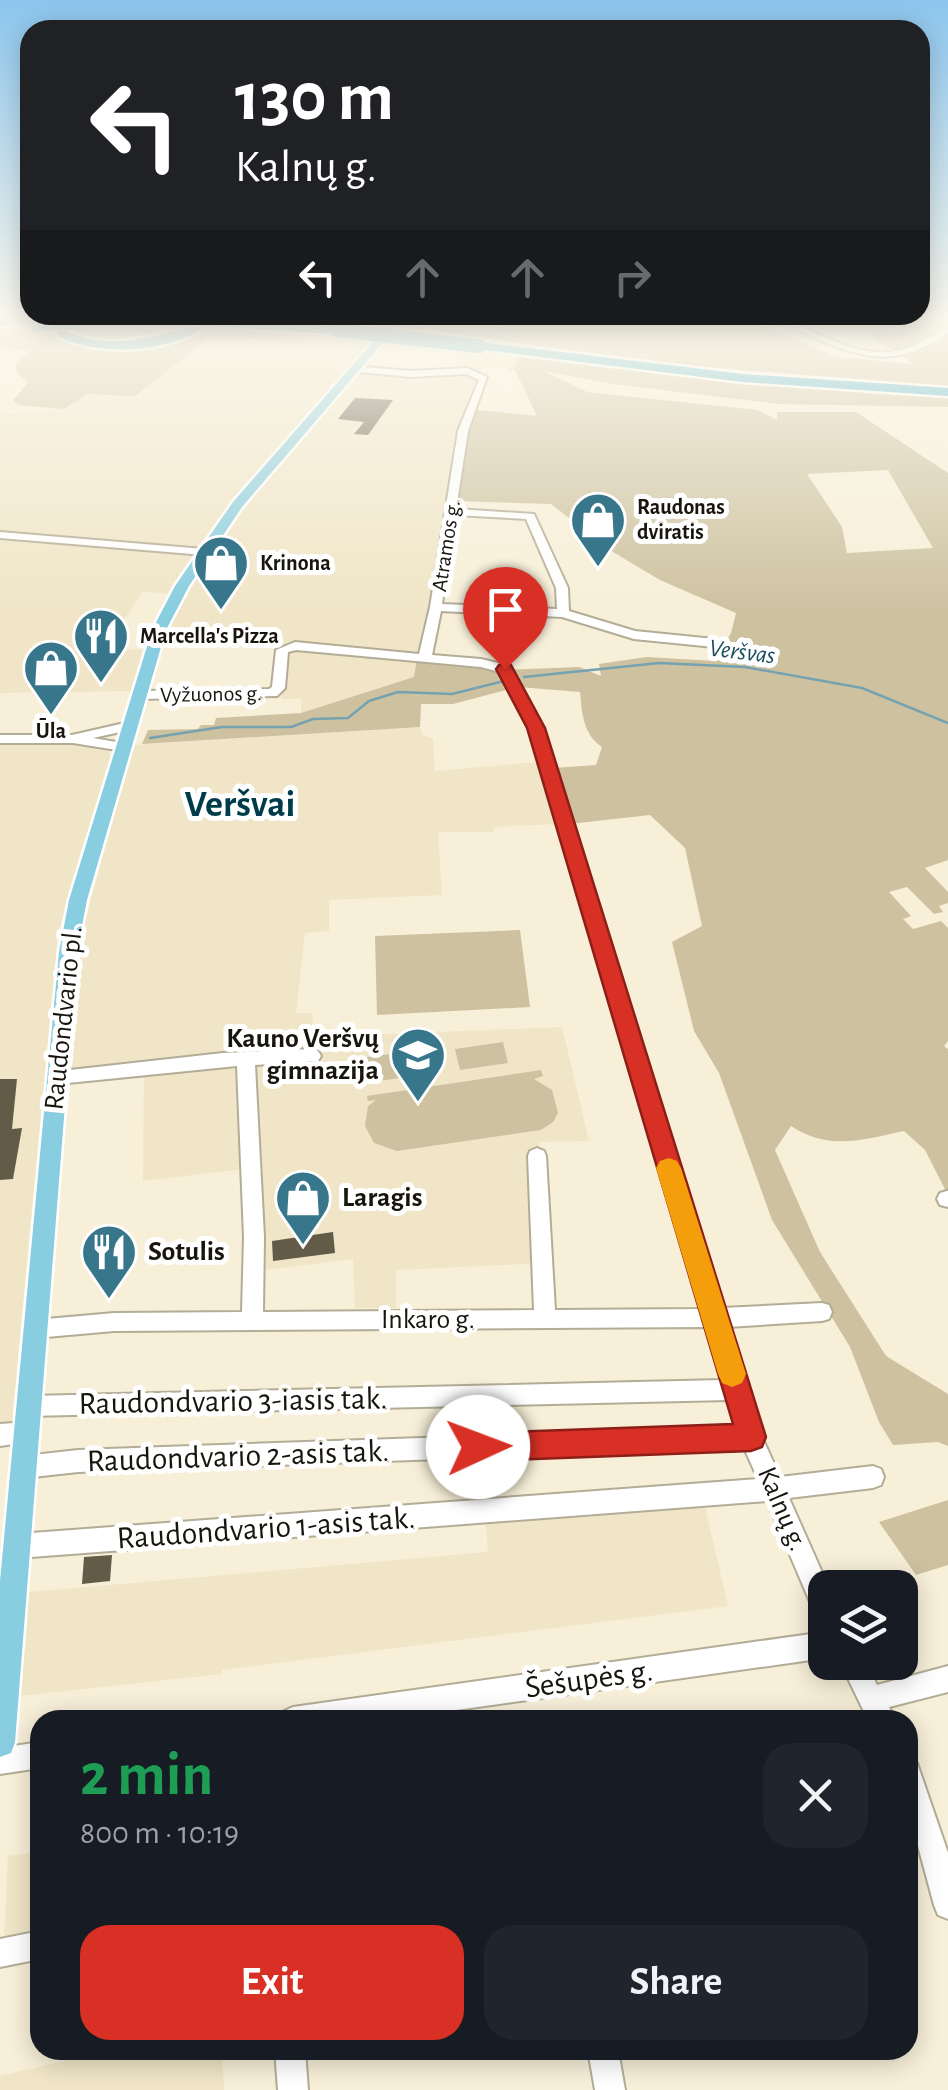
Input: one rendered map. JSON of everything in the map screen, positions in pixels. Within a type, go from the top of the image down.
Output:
[{"type":"main road","name":"Raudondvario pl.","points":[[0,1742],[11,1565],[24,1467],[74,916],[159,630],[236,503],[312,416]]},
{"type":"street","name":"Atramos g.","points":[[469,416],[436,607],[563,613],[634,635],[714,643]]},
{"type":"street","points":[[452,512],[530,516],[562,588],[563,613]]},
{"type":"street","points":[[0,535],[204,552]]},
{"type":"street","points":[[424,656],[436,607]]},
{"type":"street","name":"Vyžuonos g.","points":[[139,695],[272,693],[278,688],[282,650],[290,646],[424,656]]},
{"type":"street","name":"Kalnų g.","points":[[424,656],[505,669],[536,728],[751,1437],[808,1570]]},
{"type":"street","points":[[72,739],[126,737]]},
{"type":"street","points":[[0,739],[126,737]]},
{"type":"street","points":[[58,1077],[312,1056]]},
{"type":"street","points":[[246,1061],[254,1237],[252,1319]]},
{"type":"street","points":[[537,1156],[545,1320]]},
{"type":"street","name":"Inkaro g.","points":[[35,1329],[114,1322],[252,1319],[714,1318],[822,1312]]},
{"type":"street","name":"Raudondvario 3-iasis tak.","points":[[29,1406],[737,1390]]},
{"type":"street","points":[[0,1434],[27,1433]]},
{"type":"street","name":"Raudondvario 2-asis tak.","points":[[24,1467],[94,1460],[751,1437]]},
{"type":"street","name":"Raudondvario 1-asis tak.","points":[[11,1565],[873,1477]]},
{"type":"street","name":"Šešupės g.","points":[[365,1710],[808,1648]]},
{"type":"street","points":[[862,1680],[877,1709],[948,1679]]},
{"type":"street","points":[[0,1761],[30,1757]]},
{"type":"street","points":[[918,1800],[948,1905]]},
{"type":"street","points":[[0,1952],[30,1946]]},
{"type":"street","points":[[290,2060],[292,2090]]},
{"type":"street","points":[[606,2060],[610,2090]]},
{"type":"shaded area","points":[[0,416],[468,416],[453,512],[414,677],[301,713],[301,699],[281,699],[286,651],[277,644],[164,642],[184,594],[142,592],[118,630],[112,649],[143,650],[131,691],[0,693]]},
{"type":"shaded area","points":[[468,416],[768,416],[777,420],[777,416],[861,416],[948,473],[948,860],[925,868],[948,892],[948,903],[939,906],[943,912],[934,914],[907,887],[889,892],[911,916],[903,919],[913,929],[941,921],[948,928],[948,1041],[944,1046],[948,1049],[948,1195],[925,1150],[904,1131],[833,1141],[791,1126],[775,1150],[820,1252],[886,1356],[948,1394],[948,1446],[938,1442],[893,1445],[879,1422],[850,1347],[772,1220],[719,1073],[694,1031],[672,942],[702,926],[685,848],[650,815],[569,824],[554,768],[596,765],[602,747],[587,729],[580,692],[518,687],[453,704],[421,704],[420,727],[142,744],[148,730],[198,729],[201,725],[214,725],[216,718],[301,713],[414,677],[417,658],[499,670],[579,667],[601,676],[599,664],[647,657],[715,661],[731,633],[736,613],[660,580],[613,552],[551,504],[454,501]],"holes":[[[888,470],[933,548],[847,553],[842,527],[807,474]]]},
{"type":"shaded area","points":[[420,727],[423,735],[433,739],[435,771],[537,762],[557,824],[494,827],[493,832],[438,832],[442,895],[329,900],[329,931],[305,933],[296,1013],[312,1013],[314,1037],[562,1027],[589,1141],[539,1142],[546,1263],[396,1270],[396,1308],[355,1308],[353,1259],[265,1270],[260,1167],[143,1181],[144,1066],[70,1073],[83,929],[133,745]]},
{"type":"shaded area","points":[[0,742],[64,742],[104,748],[111,755],[58,933],[10,1441],[0,1441]]},
{"type":"shaded area","points":[[520,930],[530,1007],[377,1015],[375,936]]},
{"type":"shaded area","points":[[503,1042],[508,1063],[460,1070],[455,1049]]},
{"type":"shaded area","points":[[433,1049],[438,1073],[371,1082],[367,1057]]},
{"type":"shaded area","points":[[541,1070],[543,1076],[534,1079],[552,1090],[558,1113],[541,1130],[397,1151],[374,1143],[365,1126],[368,1106],[376,1100],[368,1101],[367,1096]]},
{"type":"shaded area","points":[[703,1498],[728,1606],[222,1670],[222,1674],[20,1696],[29,1592],[488,1552],[485,1514]]},
{"type":"shaded area","points":[[948,1500],[948,1565],[918,1574],[879,1522]]},
{"type":"shaded area","points":[[30,1853],[30,1935],[4,1939],[8,1856]]},
{"type":"shaded area","points":[[68,2060],[222,2060],[224,2090],[0,2090],[0,2076]]},
{"type":"building","points":[[341,416],[382,416],[368,435],[354,434],[364,422],[338,419]]},
{"type":"building","points":[[0,1079],[17,1079],[12,1129],[22,1128],[13,1179],[0,1180]]},
{"type":"building","name":"Laragis","points":[[333,1232],[335,1253],[273,1261],[272,1241]]},
{"type":"building","points":[[112,1555],[110,1581],[82,1584],[84,1557]]},
{"type":"waterway","name":"Veršvas","points":[[524,677],[659,663],[745,667],[862,688],[948,723]]},
{"type":"waterway","name":"Veršvas","points":[[150,738],[222,727],[291,727],[313,719],[348,718],[369,701],[398,692],[452,694],[508,680]]},
{"type":"slow traffic","points":[[669,1168],[732,1374]]},
{"type":"place","name":"Raudonas dviratis","points":[[598,569]]},
{"type":"place","name":"Krinona","points":[[221,612]]},
{"type":"place","name":"Marcella's Pizza","points":[[101,685]]},
{"type":"place","name":"Ūla","points":[[51,717]]},
{"type":"place","name":"Kauno Veršvų gimnazija","points":[[418,1104]]},
{"type":"place","name":"Laragis","points":[[303,1247]]},
{"type":"place","name":"Sotulis","points":[[109,1301]]},
{"type":"district","name":"Veršvai","points":[[240,805]]},
{"type":"route","points":[[478,1447],[751,1437],[536,728],[505,669]]}]
